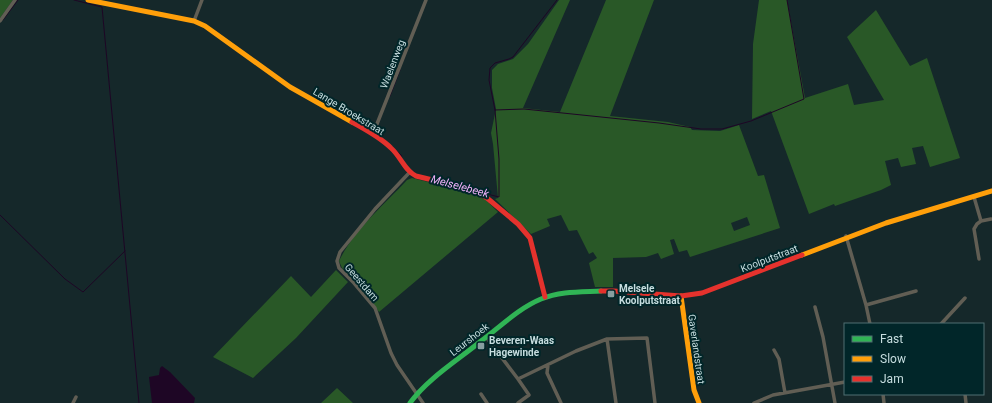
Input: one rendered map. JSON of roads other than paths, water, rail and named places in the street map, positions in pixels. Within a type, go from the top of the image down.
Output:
[{"type":"street","points":[[0,21],[15,0]]},
{"type":"street","name":"Lange Broekstraat","points":[[88,0],[106,2],[194,21],[205,26],[290,87],[373,134],[391,148],[401,159],[410,173]]},
{"type":"street","points":[[194,21],[202,0]]},
{"type":"street","name":"Waelenweg","points":[[373,134],[426,0]]},
{"type":"street","points":[[410,173],[416,176],[474,190],[487,198],[518,224],[530,238],[545,297]]},
{"type":"street","name":"Geestdam","points":[[410,173],[375,208],[340,252],[337,261],[338,268],[374,308],[390,353],[423,403]]},
{"type":"street","name":"Koolputstraat","points":[[545,297],[561,293],[602,291],[628,291],[681,296],[702,293],[846,237],[886,223],[992,191]]},
{"type":"street","points":[[974,197],[981,221]]},
{"type":"street","points":[[979,259],[974,229],[976,224],[981,221],[991,219]]},
{"type":"street","points":[[846,237],[870,323]]},
{"type":"street","points":[[866,305],[916,291]]},
{"type":"street","name":"Gaverlandstraat","points":[[681,296],[694,390],[699,403]]},
{"type":"street","name":"Leurshoek","points":[[410,403],[417,393],[486,337],[526,307],[545,297]]},
{"type":"street","points":[[942,323],[965,298]]},
{"type":"street","points":[[815,307],[823,338],[835,403]]},
{"type":"street","points":[[486,337],[529,396],[518,403]]},
{"type":"street","points":[[518,379],[576,351],[607,339],[647,338],[655,403]]},
{"type":"street","points":[[607,339],[616,403]]},
{"type":"street","points":[[774,350],[779,359],[785,393]]},
{"type":"street","points":[[548,365],[547,373],[561,403]]},
{"type":"street","points":[[754,403],[767,397],[844,382]]},
{"type":"street","points":[[481,394],[487,403]]},
{"type":"street","points":[[74,403],[76,397]]},
{"type":"waterway","points":[[3,20],[18,0]]},
{"type":"waterway","points":[[74,0],[102,7],[139,403]]},
{"type":"waterway","name":"Melselebeek","points":[[480,191],[499,197],[499,159],[495,110],[489,80],[490,68],[495,63],[513,57],[557,0]]},
{"type":"waterway","points":[[495,110],[524,109],[659,123],[701,129],[722,129],[751,121],[804,99],[787,0]]},
{"type":"waterway","name":"Melselebeek","points":[[390,96],[400,70]]},
{"type":"waterway","name":"Melselebeek","points":[[378,125],[376,132],[378,135]]},
{"type":"waterway","name":"Melselebeek","points":[[393,147],[402,156]]},
{"type":"waterway","points":[[0,215],[65,279],[83,292],[125,251]]},
{"type":"place","name":"Melsele Koolputstraat","points":[[611,294]]},
{"type":"place","name":"Beveren-Waas Hagewinde","points":[[481,346]]}]
